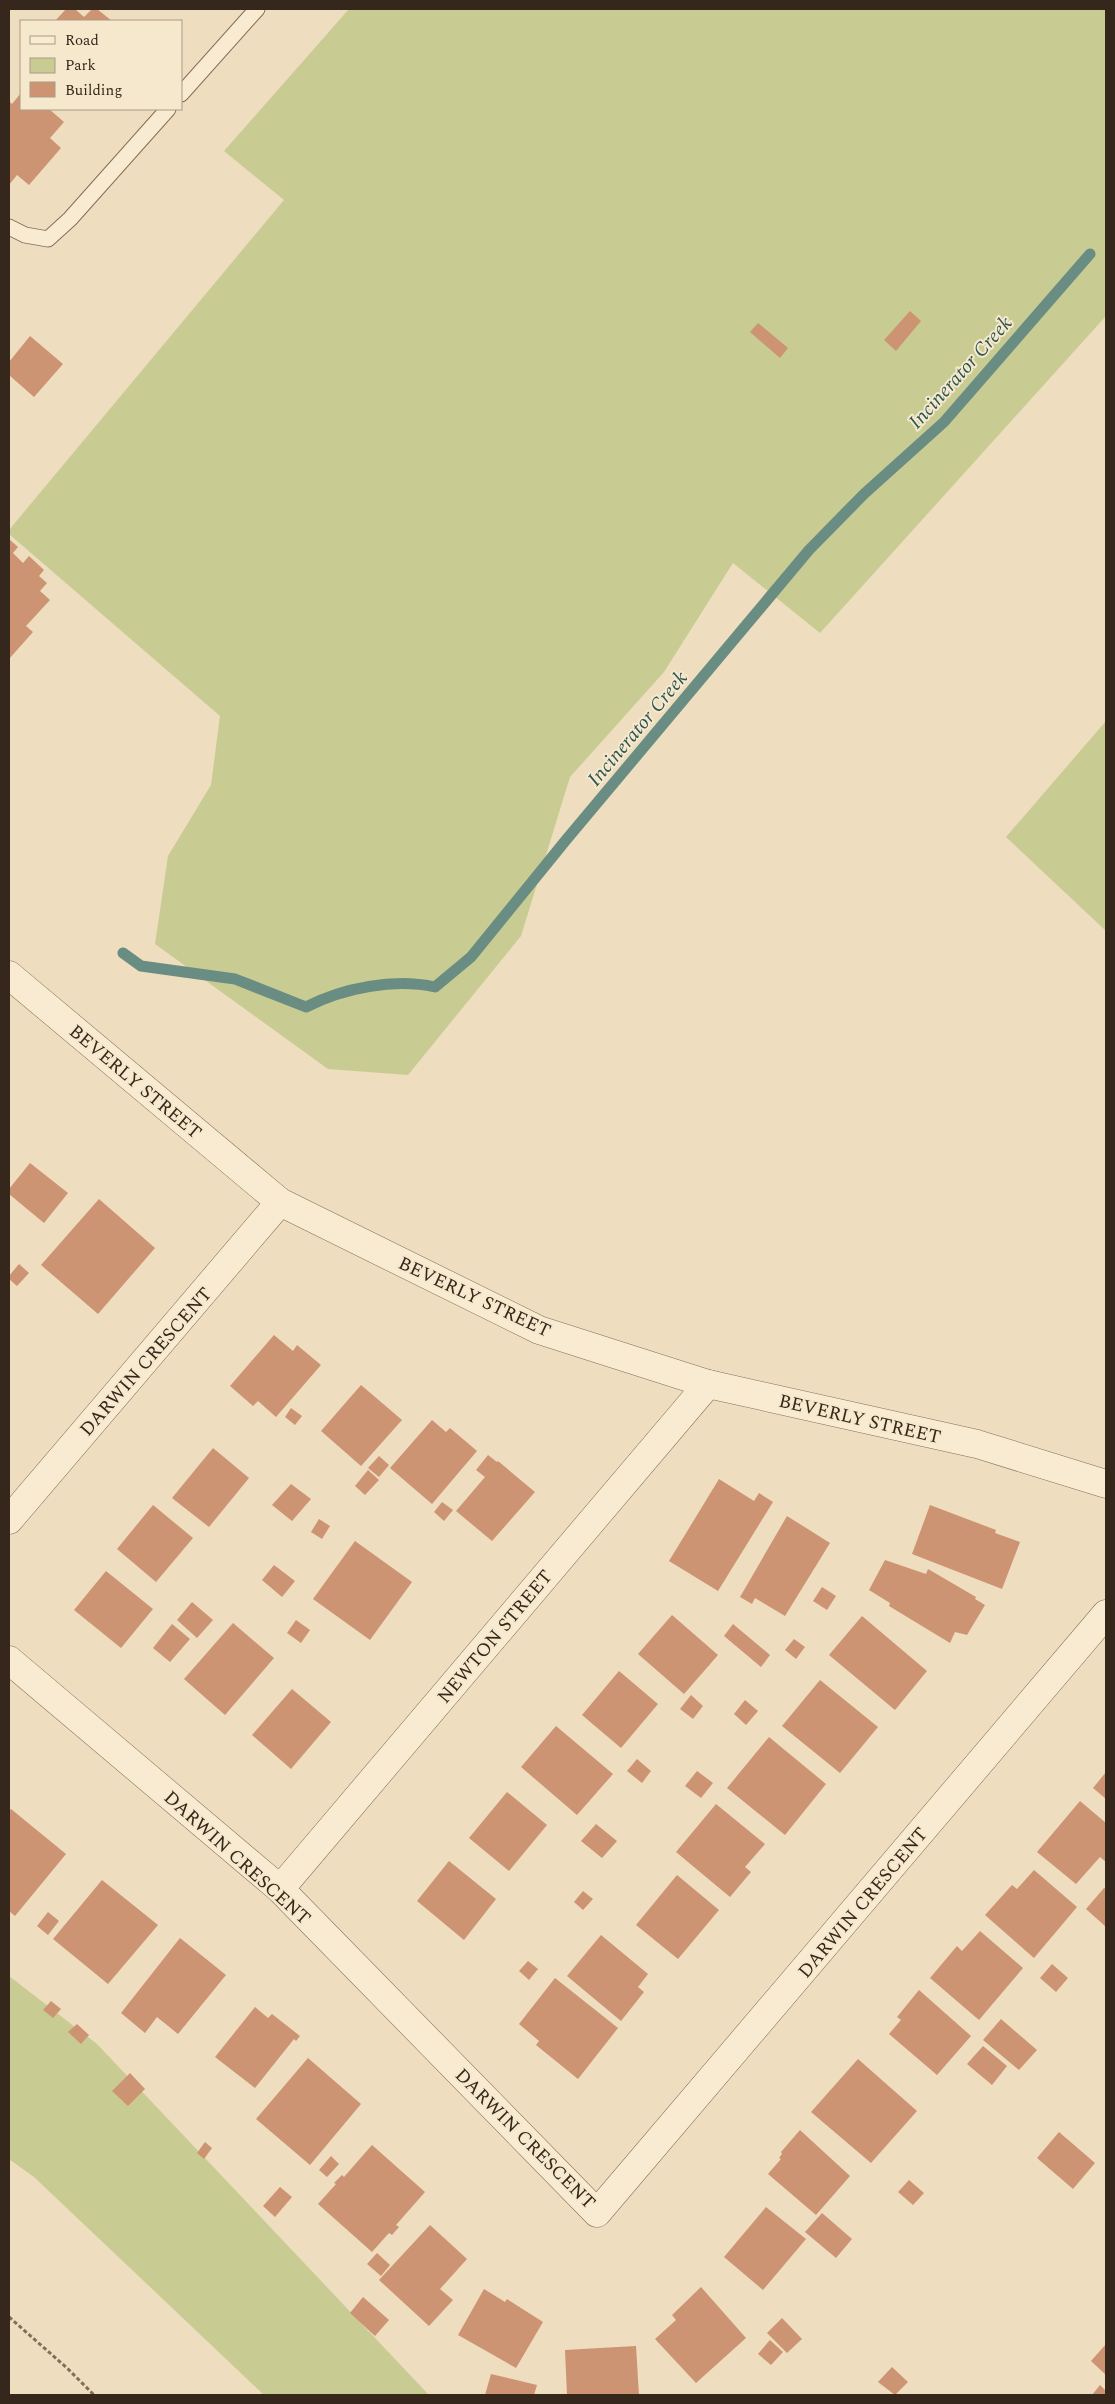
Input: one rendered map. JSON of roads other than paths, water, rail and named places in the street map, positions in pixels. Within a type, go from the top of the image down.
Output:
[{"type":"street","name":"BEVERLY STREET","points":[[9,975],[280,1202],[539,1330],[708,1384],[977,1444],[1106,1484]]},
{"type":"street","name":"DARWIN CRESCENT","points":[[9,1520],[280,1202]]},
{"type":"street","name":"NEWTON STREET","points":[[280,1889],[708,1384]]},
{"type":"street","name":"DARWIN CRESCENT","points":[[9,1660],[280,1889],[597,2213],[1106,1614]]},
{"type":"lane","points":[[182,93],[257,9]]},
{"type":"lane","points":[[9,227],[25,235],[48,239],[70,219],[167,110]]},
{"type":"waterway","name":"Incinerator Creek","points":[[123,953],[141,966],[235,979],[306,1007],[320,1000],[369,986],[419,984],[435,987],[471,957],[566,840],[809,550],[864,494],[944,422],[1090,254]]}]
